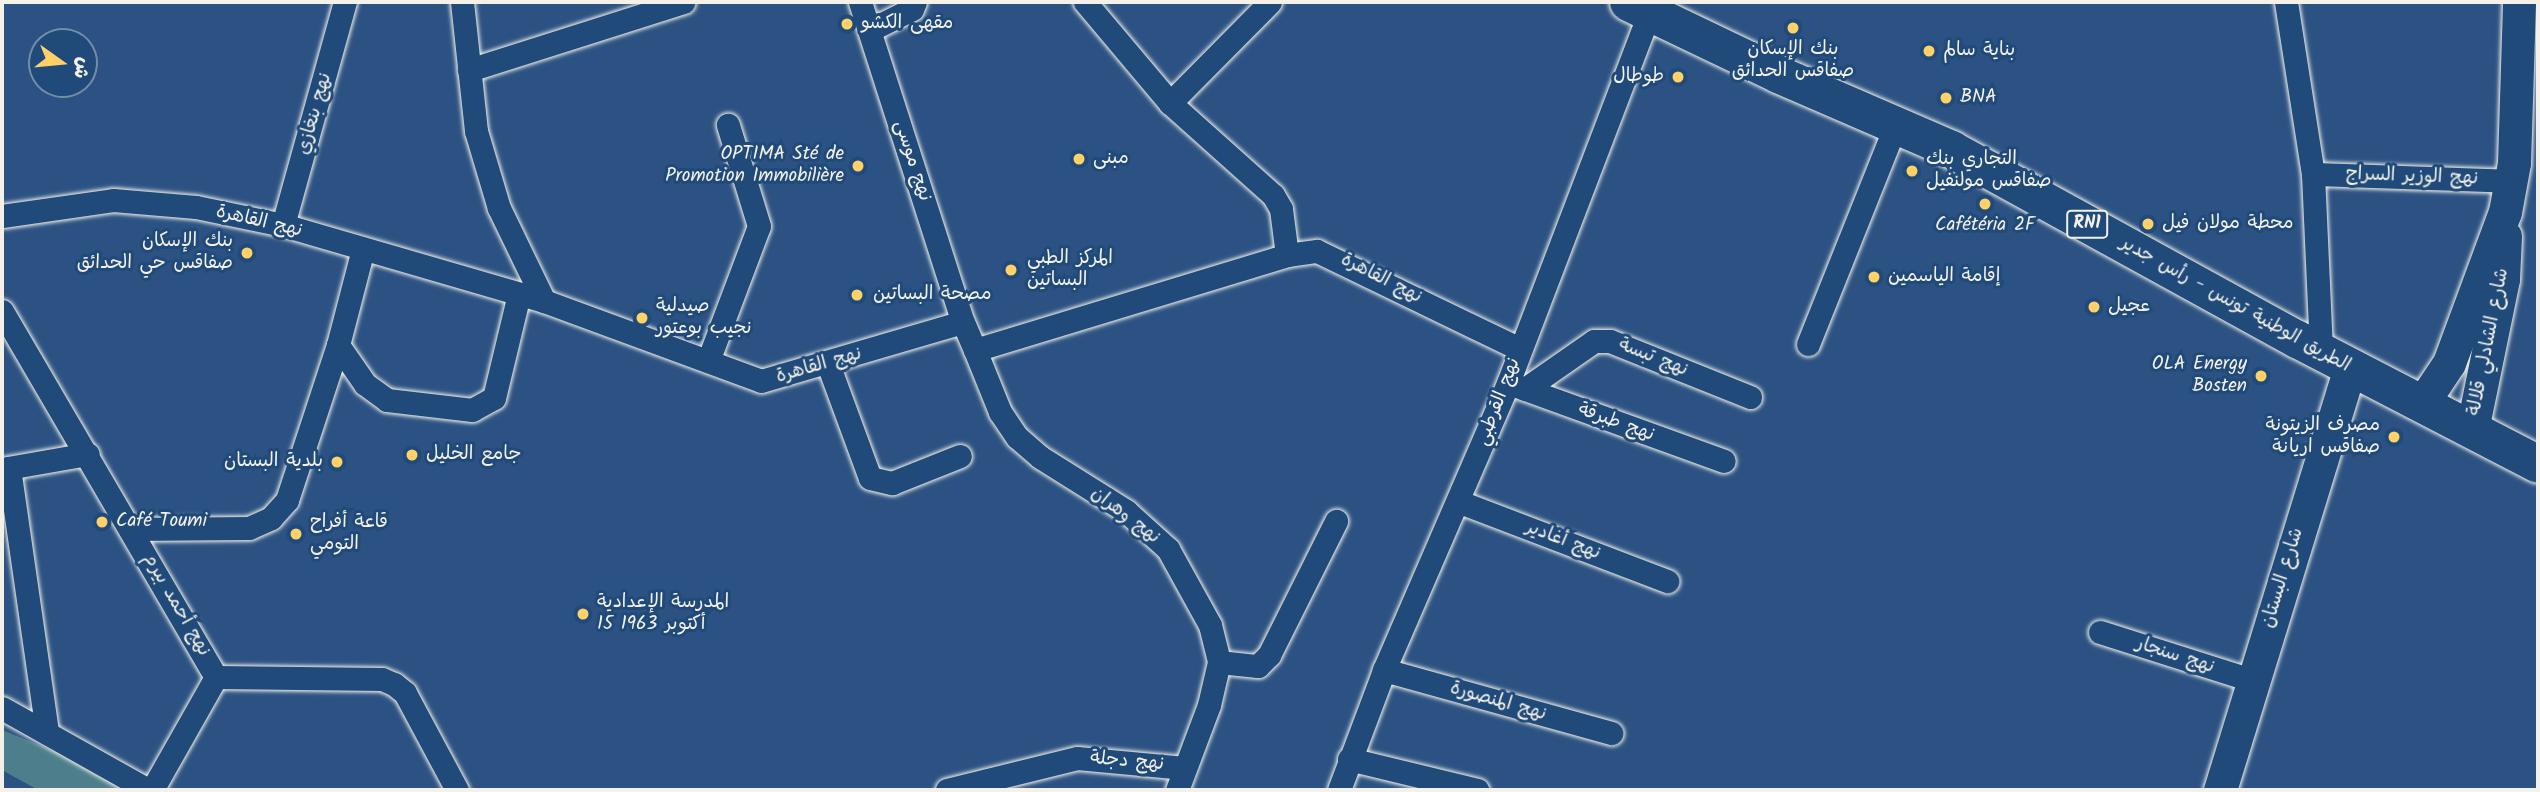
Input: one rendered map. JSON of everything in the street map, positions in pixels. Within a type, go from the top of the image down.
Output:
[{"type":"main road","name":"شارع الشادلي قلالة","points":[[2421,405],[2449,363],[2527,139],[2519,2]]},
{"type":"main road","name":"الطريق الوطنية تونس - رأس جدير","points":[[1634,4],[1778,74],[1897,122],[2336,360],[2538,464]]},
{"type":"main road","name":"شارع الشادلي قلالة","points":[[2472,430],[2503,279],[2508,196]]},
{"type":"main road","name":"شارع البستان","points":[[2220,790],[2336,360]]},
{"type":"street","name":"نهج بنغازي","points":[[283,225],[345,2]]},
{"type":"street","points":[[462,2],[476,131],[499,208],[544,301]]},
{"type":"street","points":[[469,70],[684,2]]},
{"type":"street","name":"نهج موسى","points":[[860,2],[963,321]]},
{"type":"street","points":[[1085,2],[1170,103],[1273,195],[1281,209],[1287,255]]},
{"type":"street","points":[[1170,103],[1270,2]]},
{"type":"street","points":[[2286,2],[2313,174],[2336,360]]},
{"type":"street","points":[[870,30],[919,4]]},
{"type":"street","name":"نهج القرطبي","points":[[1339,790],[1384,670],[1460,502],[1517,386],[1520,349],[1634,4]]},
{"type":"street","points":[[1808,344],[1897,122]]},
{"type":"street","points":[[708,361],[759,226],[727,125]]},
{"type":"street","name":"نهج الوزير السراج","points":[[2313,174],[2508,196]]},
{"type":"street","name":"نهج القاهرة","points":[[2,216],[113,200],[196,207],[283,225],[544,301],[761,381],[828,365],[963,321]]},
{"type":"street","points":[[132,529],[249,528],[271,518],[287,500],[338,345],[363,248]]},
{"type":"street","name":"نهج القاهرة","points":[[975,351],[1287,255],[1317,251],[1333,254],[1520,349]]},
{"type":"street","points":[[338,345],[365,384],[387,400],[472,410],[484,407],[494,398],[519,294]]},
{"type":"street","name":"نهج أحمد بيرم","points":[[2,311],[132,529],[216,677],[382,679],[394,684],[404,693],[457,790]]},
{"type":"street","points":[[963,321],[975,351]]},
{"type":"street","name":"نهج تبسة","points":[[1517,386],[1594,341],[1610,341],[1750,397]]},
{"type":"street","name":"نهج وهران","points":[[975,351],[1000,412],[1017,437],[1040,457],[1126,511],[1168,549],[1210,625],[1219,662]]},
{"type":"street","points":[[828,365],[870,478],[892,483],[960,456]]},
{"type":"street","name":"نهج طبرقة","points":[[1517,386],[1724,461]]},
{"type":"street","points":[[47,733],[5,469],[88,454]]},
{"type":"street","name":"نهج أغادير","points":[[1460,502],[1667,581]]},
{"type":"street","points":[[1177,790],[1219,662],[1258,666],[1269,655],[1336,522]]},
{"type":"street","name":"نهج سنجار","points":[[2100,632],[2251,680]]},
{"type":"street","name":"نهج المنصورة","points":[[1384,670],[1611,733]]},
{"type":"street","points":[[2,708],[150,790],[216,677]]},
{"type":"street","name":"نهج دجلة","points":[[947,790],[1077,758],[1185,768]]},
{"type":"street","points":[[1349,760],[1477,790]]},
{"type":"green space","points":[[2,730],[71,758],[129,790],[38,790],[2,770]]},
{"type":"place","name":"مقهى الكشو","points":[[847,24]]},
{"type":"place","name":"بنك الإسكان صفاقس الحدائق","points":[[1793,28]]},
{"type":"place","name":"بناية سالم","points":[[1929,51]]},
{"type":"place","name":"طوطال","points":[[1678,77]]},
{"type":"place","name":"BNA","points":[[1946,98]]},
{"type":"place","name":"مبنى","points":[[1079,159]]},
{"type":"place","name":"OPTIMA Sté de Promotion Immobilière","points":[[858,166]]},
{"type":"place","name":"التجاري بنك صفاقس مولنفيل","points":[[1912,171]]},
{"type":"place","name":"Cafétéria 2F","points":[[1985,204]]},
{"type":"place","name":"محطة مولان فيل","points":[[2148,224]]},
{"type":"place","name":"بنك الإسكان صفاقس حي الحدائق","points":[[247,253]]},
{"type":"place","name":"المركز الطبي البساتين","points":[[1011,270]]},
{"type":"place","name":"إقامة الياسمين","points":[[1874,277]]},
{"type":"place","name":"مصحة البساتين","points":[[857,295]]},
{"type":"place","name":"عجيل","points":[[2094,307]]},
{"type":"place","name":"صيدلية نجيب بوعتور","points":[[642,318]]},
{"type":"place","name":"OLA Energy Bosten","points":[[2261,376]]},
{"type":"place","name":"مصرف الزيتونة صفاقس اريانة","points":[[2394,437]]},
{"type":"place","name":"جامع الخليل","points":[[412,455]]},
{"type":"place","name":"بلدية البستان","points":[[337,462]]},
{"type":"place","name":"Café Toumi","points":[[102,522]]},
{"type":"place","name":"قاعة أفراح التومي","points":[[296,534]]},
{"type":"place","name":"المدرسة الإعدادية 15 أكتوبر 1963","points":[[583,614]]}]
